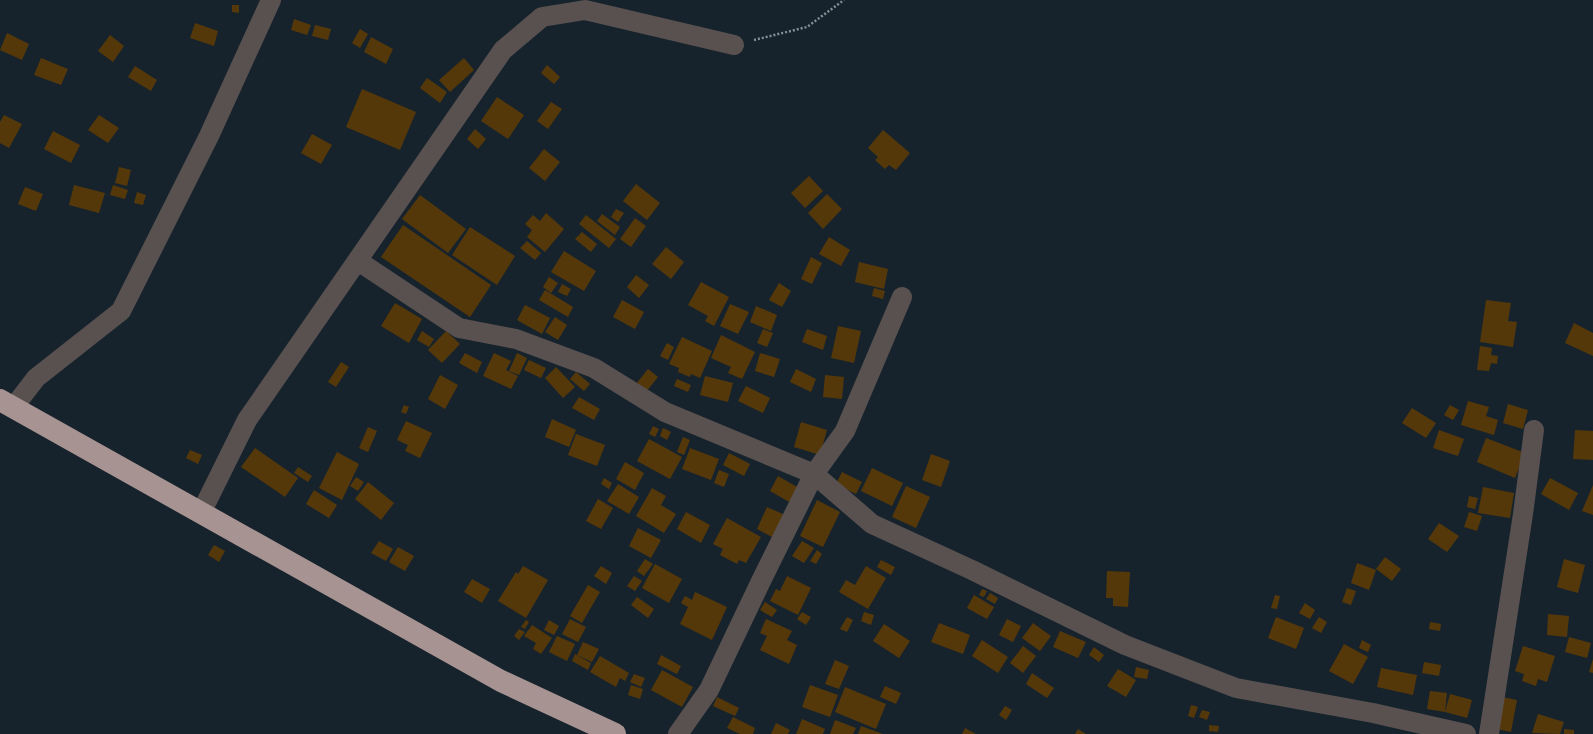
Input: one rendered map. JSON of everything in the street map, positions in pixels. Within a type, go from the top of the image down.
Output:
[{"type":"highway","points":[[7,404],[501,681],[615,734]]},
{"type":"street","points":[[7,404],[36,378],[121,311],[209,136],[271,0]]},
{"type":"street","points":[[201,513],[247,420],[503,50],[542,16],[585,10],[734,45]]},
{"type":"street","points":[[358,261],[459,328],[516,340],[594,368],[665,412],[814,474],[872,524],[972,570],[1125,645],[1236,688],[1373,713],[1466,734]]},
{"type":"street","points":[[678,734],[709,690],[814,474],[845,431],[902,297]]},
{"type":"street","points":[[1489,734],[1523,514],[1534,430]]},
{"type":"path","points":[[734,45],[807,27],[844,0]]},
{"type":"building","points":[[232,5],[239,5],[239,13],[232,12]]},
{"type":"building","points":[[294,19],[311,25],[307,35],[291,30]]},
{"type":"building","points":[[195,23],[218,31],[214,46],[190,38]]},
{"type":"building","points":[[315,25],[331,29],[328,40],[312,36]]},
{"type":"building","points":[[360,29],[368,34],[360,48],[352,43]]},
{"type":"building","points":[[7,33],[29,44],[22,60],[0,50]]},
{"type":"building","points":[[110,35],[124,46],[113,62],[98,51]]},
{"type":"building","points":[[371,37],[393,49],[386,64],[364,52]]},
{"type":"building","points":[[41,58],[68,69],[61,85],[34,75]]},
{"type":"building","points":[[464,58],[474,70],[450,92],[439,80]]},
{"type":"building","points":[[547,65],[560,77],[554,84],[541,73]]},
{"type":"building","points":[[135,66],[157,80],[151,91],[128,77]]},
{"type":"building","points":[[427,78],[447,92],[440,103],[420,88]]},
{"type":"building","points":[[362,89],[416,112],[400,150],[346,127]]},
{"type":"building","points":[[497,97],[524,115],[508,139],[481,121]]},
{"type":"building","points":[[551,102],[562,109],[548,129],[537,121]]},
{"type":"building","points":[[4,115],[22,124],[9,148],[0,143],[0,122]]},
{"type":"building","points":[[99,115],[119,128],[108,143],[88,130]]},
{"type":"building","points":[[475,129],[486,139],[478,149],[467,139]]},
{"type":"building","points":[[883,130],[910,153],[896,170],[889,165],[885,169],[875,160],[878,157],[868,148]]},
{"type":"building","points":[[53,131],[80,145],[71,163],[44,149]]},
{"type":"building","points":[[312,134],[332,145],[321,164],[301,153]]},
{"type":"building","points":[[544,149],[560,162],[545,181],[529,168]]},
{"type":"building","points":[[119,167],[131,170],[127,186],[115,183]]},
{"type":"building","points":[[809,176],[823,191],[805,208],[791,193]]},
{"type":"building","points":[[636,184],[660,203],[647,220],[623,201]]},
{"type":"building","points":[[74,185],[105,193],[99,213],[69,205]]},
{"type":"building","points":[[113,185],[128,190],[125,199],[110,195]]},
{"type":"building","points":[[25,187],[43,194],[36,211],[18,204]]},
{"type":"building","points":[[137,192],[146,195],[143,205],[134,203]]},
{"type":"building","points":[[827,194],[842,209],[823,229],[808,213]]},
{"type":"building","points":[[420,195],[466,229],[448,253],[402,219]]},
{"type":"building","points":[[616,209],[624,213],[618,222],[611,217]]},
{"type":"building","points":[[546,213],[564,229],[545,252],[527,237],[532,230],[525,224],[533,215],[540,221]]},
{"type":"building","points":[[602,214],[620,227],[615,235],[597,221]]},
{"type":"building","points":[[586,215],[616,239],[609,248],[579,224]]},
{"type":"building","points":[[635,218],[646,226],[631,247],[620,239]]},
{"type":"building","points":[[403,225],[491,285],[470,317],[381,257]]},
{"type":"building","points":[[470,227],[515,256],[497,285],[452,255]]},
{"type":"building","points":[[582,232],[597,244],[591,252],[575,239]]},
{"type":"building","points":[[829,237],[850,250],[841,266],[819,254]]},
{"type":"building","points":[[527,241],[541,253],[535,260],[520,248]]},
{"type":"building","points":[[666,247],[684,262],[671,279],[652,264]]},
{"type":"building","points":[[564,251],[596,271],[584,291],[551,272]]},
{"type":"building","points":[[811,257],[822,263],[812,284],[801,279]]},
{"type":"building","points":[[859,262],[888,269],[884,289],[855,282]]},
{"type":"building","points":[[636,275],[649,285],[639,298],[627,287]]},
{"type":"building","points":[[549,277],[558,283],[551,293],[543,287]]},
{"type":"building","points":[[701,282],[729,297],[714,326],[705,321],[708,316],[688,305]]},
{"type":"building","points":[[779,283],[791,291],[782,307],[769,300]]},
{"type":"building","points":[[562,284],[571,289],[567,296],[558,292]]},
{"type":"building","points":[[874,288],[885,291],[883,299],[872,296]]},
{"type":"building","points":[[545,290],[573,307],[568,317],[539,300]]},
{"type":"building","points":[[622,300],[644,312],[635,329],[613,317]]},
{"type":"building","points":[[1486,300],[1511,303],[1508,321],[1517,322],[1513,347],[1480,342]]},
{"type":"building","points":[[395,303],[422,319],[409,343],[381,326]]},
{"type":"building","points":[[730,304],[749,312],[738,334],[720,326]]},
{"type":"building","points":[[525,305],[550,318],[542,334],[517,320]]},
{"type":"building","points":[[756,306],[777,315],[771,331],[750,322]]},
{"type":"building","points":[[555,317],[567,325],[558,340],[545,332]]},
{"type":"building","points":[[1574,323],[1593,333],[1593,356],[1565,343]]},
{"type":"building","points":[[838,326],[861,331],[854,363],[831,358]]},
{"type":"building","points":[[763,329],[773,333],[767,347],[757,343]]},
{"type":"building","points":[[807,329],[827,336],[823,350],[802,342]]},
{"type":"building","points":[[422,331],[434,339],[429,347],[417,340]]},
{"type":"building","points":[[446,331],[460,344],[442,363],[428,350]]},
{"type":"building","points":[[721,335],[755,352],[742,379],[728,373],[731,367],[711,358]]},
{"type":"building","points":[[682,337],[712,351],[700,378],[691,374],[690,377],[678,372],[679,368],[669,364]]},
{"type":"building","points":[[667,343],[674,347],[668,360],[660,356]]},
{"type":"building","points":[[1480,346],[1492,348],[1491,355],[1498,356],[1497,364],[1491,363],[1489,371],[1477,370]]},
{"type":"building","points":[[465,353],[482,362],[477,373],[459,363]]},
{"type":"building","points":[[494,353],[511,361],[506,370],[518,376],[511,389],[483,376]]},
{"type":"building","points":[[517,353],[527,358],[519,375],[509,371]]},
{"type":"building","points":[[760,353],[780,359],[774,377],[755,371]]},
{"type":"building","points":[[529,360],[546,368],[541,378],[524,370]]},
{"type":"building","points":[[341,362],[349,367],[336,387],[328,382]]},
{"type":"building","points":[[556,367],[575,387],[563,398],[545,378]]},
{"type":"building","points":[[648,369],[658,377],[646,392],[636,384]]},
{"type":"building","points":[[796,369],[816,379],[811,392],[790,382]]},
{"type":"building","points":[[576,372],[590,384],[584,391],[570,379]]},
{"type":"building","points":[[440,375],[458,385],[445,409],[428,399]]},
{"type":"building","points":[[825,375],[844,377],[842,399],[823,397]]},
{"type":"building","points":[[705,376],[733,383],[728,402],[700,395]]},
{"type":"building","points":[[677,379],[691,385],[688,392],[674,386]]},
{"type":"building","points":[[746,386],[770,398],[763,413],[738,401]]},
{"type":"building","points":[[579,397],[600,409],[594,420],[572,408]]},
{"type":"building","points":[[1468,401],[1489,407],[1486,416],[1498,420],[1494,435],[1461,425]]},
{"type":"building","points":[[1508,404],[1528,410],[1523,429],[1503,423]]},
{"type":"building","points":[[404,405],[409,407],[406,414],[401,412]]},
{"type":"building","points":[[1450,405],[1459,410],[1453,420],[1444,415]]},
{"type":"building","points":[[1412,408],[1436,423],[1426,438],[1402,423]]},
{"type":"building","points":[[552,419],[576,430],[569,447],[545,437]]},
{"type":"building","points":[[406,421],[432,433],[420,458],[405,451],[408,445],[397,440]]},
{"type":"building","points":[[801,422],[827,430],[820,455],[794,447]]},
{"type":"building","points":[[653,426],[659,429],[655,437],[649,434]]},
{"type":"building","points":[[368,427],[377,431],[368,452],[359,448]]},
{"type":"building","points":[[663,428],[671,432],[667,440],[660,436]]},
{"type":"building","points":[[1439,430],[1464,439],[1458,456],[1433,448]]},
{"type":"building","points":[[1575,430],[1593,431],[1593,460],[1573,459]]},
{"type":"building","points":[[576,434],[605,445],[597,466],[568,455]]},
{"type":"building","points":[[683,437],[690,440],[684,455],[677,452]]},
{"type":"building","points":[[1486,438],[1525,453],[1515,478],[1477,462]]},
{"type":"building","points":[[649,439],[682,457],[670,479],[637,461]]},
{"type":"building","points":[[255,448],[298,478],[285,497],[241,467]]},
{"type":"building","points":[[690,448],[719,459],[711,480],[682,469]]},
{"type":"building","points":[[190,450],[202,455],[198,464],[186,458]]},
{"type":"building","points":[[337,452],[359,464],[342,500],[319,488]]},
{"type":"building","points":[[729,453],[750,464],[744,476],[723,465]]},
{"type":"building","points":[[931,454],[950,461],[941,487],[922,480]]},
{"type":"building","points":[[625,462],[644,473],[635,490],[616,479]]},
{"type":"building","points":[[298,467],[312,476],[308,482],[294,473]]},
{"type":"building","points":[[872,468],[903,483],[892,506],[861,491]]},
{"type":"building","points":[[719,470],[729,474],[724,487],[714,483]]},
{"type":"building","points":[[842,472],[862,482],[856,494],[836,484]]},
{"type":"building","points":[[778,476],[799,488],[791,503],[770,491]]},
{"type":"building","points":[[356,477],[364,482],[358,491],[350,486]]},
{"type":"building","points":[[604,478],[612,483],[609,489],[601,484]]},
{"type":"building","points":[[1550,478],[1578,493],[1569,510],[1541,494]]},
{"type":"building","points":[[368,482],[394,503],[381,520],[355,499]]},
{"type":"building","points":[[618,484],[639,497],[629,514],[607,501]]},
{"type":"building","points":[[1593,485],[1593,515],[1582,511]]},
{"type":"building","points":[[906,486],[930,497],[916,528],[892,517]]},
{"type":"building","points":[[1483,487],[1514,493],[1510,518],[1478,513]]},
{"type":"building","points":[[652,488],[666,496],[661,505],[676,514],[664,533],[636,516]]},
{"type":"building","points":[[314,490],[337,505],[329,518],[306,504]]},
{"type":"building","points":[[1469,496],[1478,498],[1475,509],[1467,507]]},
{"type":"building","points":[[598,499],[613,508],[601,529],[586,521]]},
{"type":"building","points":[[817,500],[840,512],[823,547],[800,536]]},
{"type":"building","points":[[767,507],[785,515],[774,538],[757,529]]},
{"type":"building","points":[[686,512],[710,525],[701,543],[677,529]]},
{"type":"building","points":[[1469,512],[1482,516],[1477,531],[1464,527]]},
{"type":"building","points":[[727,518],[761,537],[746,563],[739,560],[737,564],[720,555],[723,549],[713,544]]},
{"type":"building","points":[[1439,523],[1459,536],[1447,552],[1428,539]]},
{"type":"building","points":[[638,528],[661,540],[651,558],[629,546]]},
{"type":"building","points":[[379,541],[393,549],[386,561],[371,553]]},
{"type":"building","points":[[802,541],[814,548],[804,563],[792,556]]},
{"type":"building","points":[[214,545],[225,551],[219,562],[208,555]]},
{"type":"building","points":[[398,547],[414,556],[405,571],[389,562]]},
{"type":"building","points":[[817,550],[822,554],[816,564],[810,561]]},
{"type":"building","points":[[1385,557],[1401,569],[1392,581],[1376,569]]},
{"type":"building","points":[[645,559],[653,564],[644,576],[637,571]]},
{"type":"building","points":[[1564,559],[1585,565],[1578,593],[1557,587]]},
{"type":"building","points":[[881,560],[895,567],[891,575],[877,567]]},
{"type":"building","points":[[1357,563],[1376,570],[1369,590],[1351,583]]},
{"type":"building","points":[[655,564],[682,579],[669,603],[642,588]]},
{"type":"building","points":[[523,566],[548,580],[526,618],[498,601],[516,572],[518,574]]},
{"type":"building","points":[[601,566],[612,573],[606,584],[594,576]]},
{"type":"building","points":[[866,566],[886,578],[868,609],[839,592],[846,580],[855,585]]},
{"type":"building","points":[[1107,571],[1130,572],[1128,607],[1113,606],[1113,598],[1106,598]]},
{"type":"building","points":[[634,576],[642,581],[635,591],[627,586]]},
{"type":"building","points":[[787,576],[811,588],[798,615],[770,601],[776,589],[780,591]]},
{"type":"building","points":[[472,579],[490,589],[482,603],[464,592]]},
{"type":"building","points":[[588,585],[600,592],[582,623],[570,616]]},
{"type":"building","points":[[1347,588],[1356,591],[1351,605],[1342,602]]},
{"type":"building","points":[[982,589],[987,591],[984,597],[979,595]]},
{"type":"building","points":[[695,592],[727,607],[712,640],[680,624],[688,607],[681,603],[685,596],[692,600]]},
{"type":"building","points":[[990,593],[998,598],[995,604],[986,599]]},
{"type":"building","points":[[974,595],[994,607],[987,619],[967,608]]},
{"type":"building","points":[[1275,595],[1280,596],[1277,609],[1271,608]]},
{"type":"building","points":[[637,597],[654,609],[648,618],[631,605]]},
{"type":"building","points":[[765,602],[777,610],[772,617],[760,610]]},
{"type":"building","points":[[1305,603],[1315,610],[1310,619],[1299,613]]},
{"type":"building","points":[[802,612],[811,617],[806,625],[797,619]]},
{"type":"building","points":[[864,612],[874,615],[871,625],[861,621]]},
{"type":"building","points":[[1548,614],[1569,616],[1567,637],[1547,635]]},
{"type":"building","points":[[847,617],[853,620],[847,632],[840,629]]},
{"type":"building","points":[[1276,617],[1304,628],[1296,649],[1268,638]]},
{"type":"building","points":[[1319,617],[1327,622],[1321,633],[1312,628]]},
{"type":"building","points":[[570,619],[586,627],[578,642],[562,634]]},
{"type":"building","points":[[766,619],[792,631],[787,640],[797,645],[789,664],[760,650],[767,636],[760,633]]},
{"type":"building","points":[[1007,619],[1021,626],[1013,642],[999,635]]},
{"type":"building","points":[[526,620],[529,622],[525,629],[521,627]]},
{"type":"building","points":[[549,620],[559,626],[554,635],[544,630]]},
{"type":"building","points":[[1430,622],[1441,624],[1440,631],[1429,629]]},
{"type":"building","points":[[939,623],[970,635],[963,654],[931,642]]},
{"type":"building","points":[[1033,623],[1051,636],[1040,651],[1022,638]]},
{"type":"building","points":[[884,624],[910,641],[899,658],[873,641]]},
{"type":"building","points":[[532,625],[552,638],[541,654],[533,649],[536,643],[524,636]]},
{"type":"building","points":[[519,629],[525,632],[519,640],[514,636]]},
{"type":"building","points":[[1060,631],[1086,642],[1078,658],[1053,647]]},
{"type":"building","points":[[557,636],[575,644],[567,661],[549,652]]},
{"type":"building","points":[[1569,637],[1591,643],[1587,658],[1565,652]]},
{"type":"building","points":[[982,640],[1008,657],[998,673],[972,656]]},
{"type":"building","points":[[1362,640],[1371,645],[1368,652],[1359,648]]},
{"type":"building","points":[[583,642],[599,649],[592,662],[577,655]]},
{"type":"building","points":[[1344,644],[1368,657],[1353,684],[1329,671]]},
{"type":"building","points":[[1023,646],[1036,656],[1023,673],[1010,663]]},
{"type":"building","points":[[1523,646],[1555,656],[1547,682],[1538,679],[1536,686],[1522,681],[1524,674],[1515,671]]},
{"type":"building","points":[[1094,647],[1104,655],[1099,662],[1089,655]]},
{"type":"building","points":[[575,654],[591,663],[588,670],[572,661]]},
{"type":"building","points":[[661,655],[681,666],[677,674],[657,664]]},
{"type":"building","points":[[600,656],[629,673],[625,681],[620,678],[616,687],[590,672]]},
{"type":"building","points":[[1593,659],[1593,673],[1589,672]]},
{"type":"building","points":[[835,660],[849,666],[839,689],[825,684]]},
{"type":"building","points":[[1424,662],[1441,665],[1439,676],[1422,673]]},
{"type":"building","points":[[1136,667],[1149,670],[1147,679],[1134,677]]},
{"type":"building","points":[[1381,668],[1417,675],[1413,695],[1377,687]]},
{"type":"building","points":[[1118,669],[1136,680],[1126,697],[1107,686]]},
{"type":"building","points":[[662,670],[693,687],[682,707],[651,690]]},
{"type":"building","points":[[1032,673],[1054,688],[1047,698],[1026,684]]},
{"type":"building","points":[[634,674],[645,678],[641,687],[630,682]]},
{"type":"building","points":[[631,685],[643,689],[640,699],[628,695]]},
{"type":"building","points":[[810,685],[838,695],[830,717],[802,707]]},
{"type":"building","points":[[885,686],[901,693],[896,704],[880,697]]},
{"type":"building","points":[[845,687],[886,704],[876,729],[835,712]]},
{"type":"building","points":[[1430,691],[1447,693],[1445,712],[1427,709]]},
{"type":"building","points":[[1450,694],[1472,700],[1467,718],[1445,712]]},
{"type":"building","points":[[717,697],[739,708],[735,716],[713,706]]},
{"type":"building","points":[[1502,697],[1517,700],[1511,732],[1497,729]]},
{"type":"building","points":[[1191,705],[1198,707],[1194,718],[1188,716]]},
{"type":"building","points":[[1005,706],[1012,710],[1006,720],[999,715]]},
{"type":"building","points":[[1202,710],[1210,712],[1207,720],[1199,717]]},
{"type":"building","points":[[1538,714],[1564,722],[1560,734],[1532,733]]},
{"type":"building","points":[[733,717],[755,728],[753,734],[740,734],[727,728]]},
{"type":"building","points":[[802,719],[825,729],[823,734],[796,734]]},
{"type":"building","points":[[835,720],[856,728],[853,734],[830,734]]},
{"type":"building","points":[[776,723],[790,730],[788,734],[771,734]]},
{"type":"building","points":[[1209,725],[1219,726],[1218,732],[1209,731]]},
{"type":"building","points":[[861,726],[883,734],[858,734]]},
{"type":"building","points":[[965,728],[976,734],[962,734]]},
{"type":"building","points":[[1078,729],[1086,734],[1075,734]]},
{"type":"building","points":[[1564,729],[1574,730],[1574,734],[1564,734]]}]
